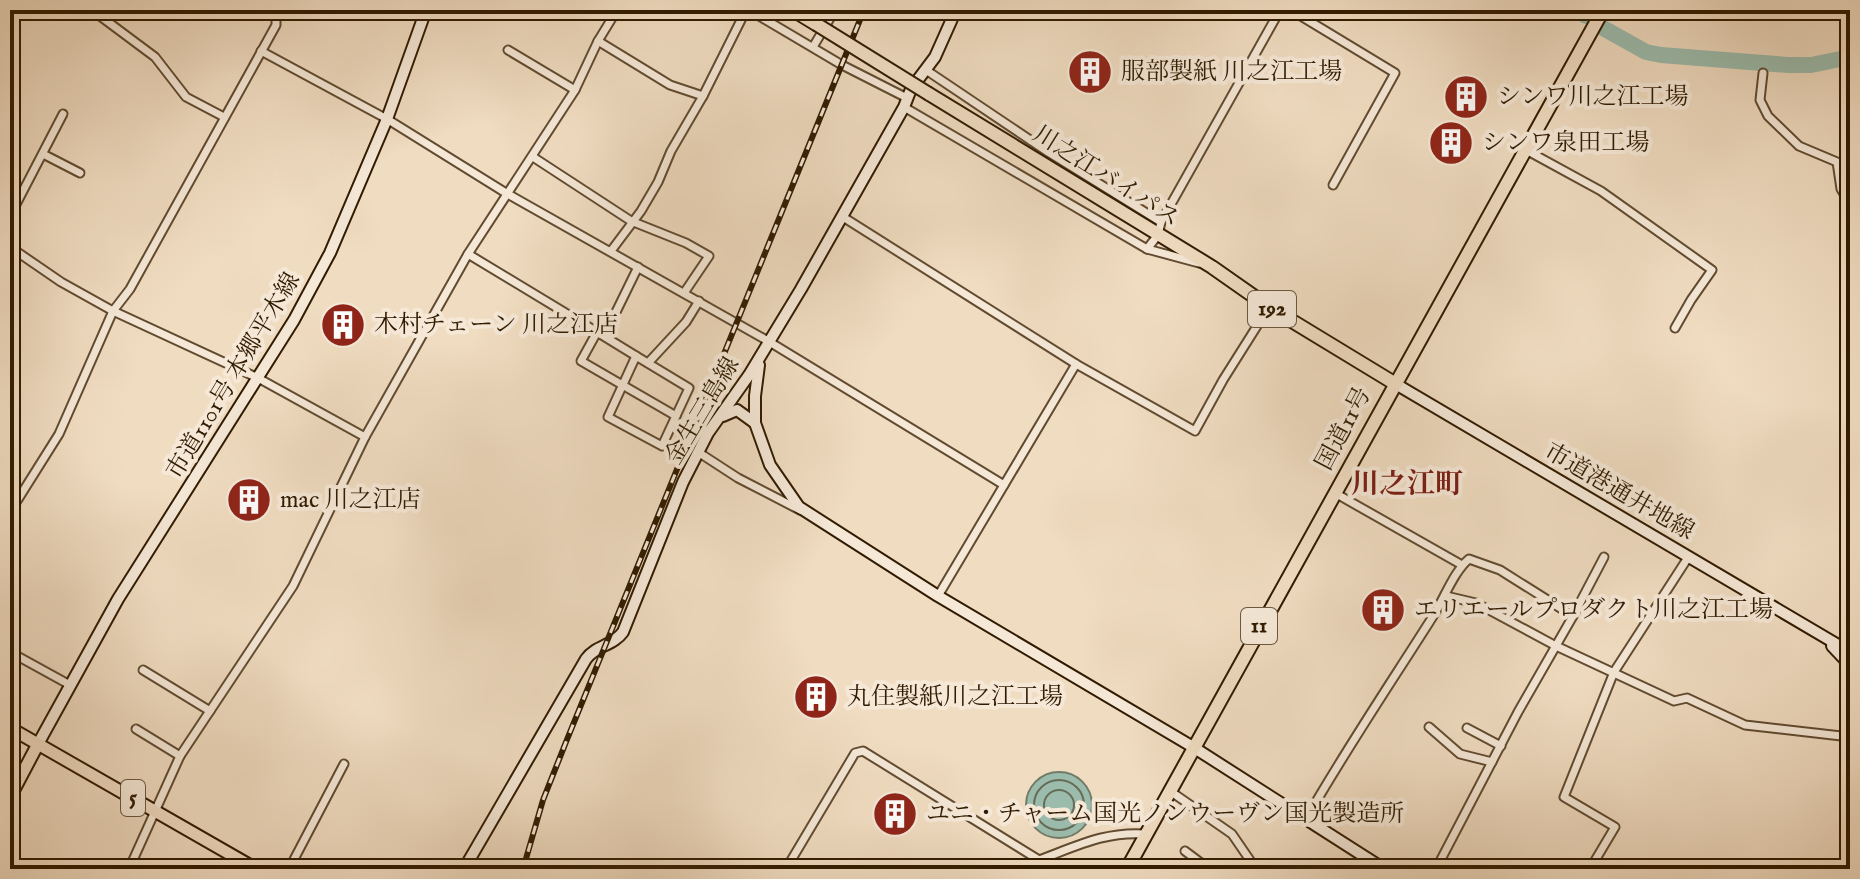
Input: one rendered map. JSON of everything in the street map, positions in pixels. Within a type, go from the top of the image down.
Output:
[{"type":"highway","name":"川之江バイパス","points":[[793,10],[929,94],[1159,228],[1269,307],[1394,383]]},
{"type":"highway","name":"国道11号","points":[[1127,869],[1603,10]]},
{"type":"main road","name":"5","points":[[10,728],[256,869]]},
{"type":"main road","points":[[10,797],[38,744]]},
{"type":"street","points":[[92,10],[155,57],[186,97],[224,117]]},
{"type":"street","points":[[10,512],[59,434],[113,311],[130,289],[276,25],[279,14],[263,10]]},
{"type":"street","name":"市道1101号 本郷平木線","points":[[38,744],[118,599],[294,320],[330,253],[387,119],[426,10]]},
{"type":"street","points":[[439,10],[448,14],[451,10]]},
{"type":"street","points":[[129,869],[180,756],[293,586],[365,437],[468,254],[575,90],[598,41],[617,10]]},
{"type":"street","points":[[611,251],[658,182],[671,151],[748,10],[1147,249],[1212,267]]},
{"type":"street","points":[[813,47],[832,15],[824,10]]},
{"type":"street","name":"金生三島線","points":[[464,869],[586,659],[592,651],[613,642],[623,632],[698,452],[733,400],[843,217],[905,102],[943,42],[956,10]]},
{"type":"street","points":[[1147,249],[1280,10]]},
{"type":"street","points":[[1291,10],[1395,73],[1333,185]]},
{"type":"street","points":[[598,41],[670,85],[703,96]]},
{"type":"street","points":[[508,50],[575,90]]},
{"type":"street","points":[[261,51],[387,119],[506,193],[699,301],[1004,485]]},
{"type":"street","points":[[926,70],[1159,228]]},
{"type":"street","points":[[1763,73],[1760,100],[1763,109],[1799,146],[1837,162],[1841,189],[1850,204]]},
{"type":"street","points":[[10,216],[63,114]]},
{"type":"street","points":[[1526,150],[1601,191],[1712,270],[1675,328]]},
{"type":"street","points":[[43,154],[80,173]]},
{"type":"street","points":[[533,157],[631,221],[686,243],[709,256],[684,293]]},
{"type":"street","points":[[843,217],[1076,364],[1195,431],[1269,307]]},
{"type":"street","points":[[10,247],[61,282],[113,311],[258,378],[365,437]]},
{"type":"street","points":[[468,254],[689,388],[662,446],[608,417],[636,356]]},
{"type":"street","points":[[638,267],[616,312],[597,332],[581,361],[676,416]]},
{"type":"street","points":[[648,363],[686,322],[699,301]]},
{"type":"street","points":[[766,344],[757,371],[755,423],[770,465],[799,507],[938,596],[1193,747],[1384,869]]},
{"type":"street","points":[[938,596],[1076,364]]},
{"type":"street","name":"市道港通井地線","points":[[1394,383],[1850,652]]},
{"type":"street","points":[[733,400],[742,398],[755,406]]},
{"type":"street","points":[[717,421],[737,410],[755,423]]},
{"type":"street","points":[[698,452],[738,478],[813,517]]},
{"type":"street","points":[[1335,493],[1462,565]]},
{"type":"street","points":[[1590,869],[1615,827],[1564,797],[1614,672],[1689,556]]},
{"type":"street","points":[[1436,869],[1604,557]]},
{"type":"street","points":[[1306,819],[1342,755],[1446,596],[1462,565],[1469,559],[1488,564],[1573,616]]},
{"type":"street","points":[[1446,596],[1476,603],[1556,646],[1674,701],[1687,698],[1745,725],[1850,737]]},
{"type":"street","name":"市道港通井地線","points":[[1823,637],[1850,665]]},
{"type":"street","points":[[10,652],[70,685]]},
{"type":"street","points":[[143,670],[210,711]]},
{"type":"street","points":[[1429,727],[1460,754],[1492,762]]},
{"type":"street","points":[[1467,728],[1501,746]]},
{"type":"street","points":[[136,729],[180,756]]},
{"type":"street","points":[[787,869],[855,753],[863,751],[1039,860],[1106,835],[1123,832],[1146,834]]},
{"type":"street","points":[[289,869],[344,764]]},
{"type":"street","points":[[1170,791],[1232,834],[1256,869]]},
{"type":"street","points":[[1185,851],[1209,869]]},
{"type":"water","points":[[1053,772],[1065,772],[1077,777],[1087,787],[1092,805],[1090,818],[1077,833],[1065,838],[1053,838],[1041,833],[1031,823],[1026,811],[1026,799],[1031,787],[1041,777]]},
{"type":"waterway","points":[[1576,10],[1586,16]]},
{"type":"waterway","points":[[1603,28],[1646,52],[1661,55],[1788,65],[1811,65],[1850,57]]},
{"type":"railway","points":[[523,869],[543,800],[566,742],[864,10]]},
{"type":"place","name":"服部製紙 川之江工場","points":[[1090,72]]},
{"type":"place","name":"シンワ川之江工場","points":[[1466,97]]},
{"type":"place","name":"シンワ泉田工場","points":[[1451,143]]},
{"type":"place","name":"木村チェーン 川之江店","points":[[343,325]]},
{"type":"place","name":"mac 川之江店","points":[[249,500]]},
{"type":"place","name":"エリエールプロダクト川之江工場","points":[[1383,610]]},
{"type":"place","name":"丸住製紙川之江工場","points":[[816,697]]},
{"type":"place","name":"ユニ・チャーム国光ノンウーヴン国光製造所","points":[[895,814]]},
{"type":"district","name":"川之江町","points":[[1407,485]]}]
